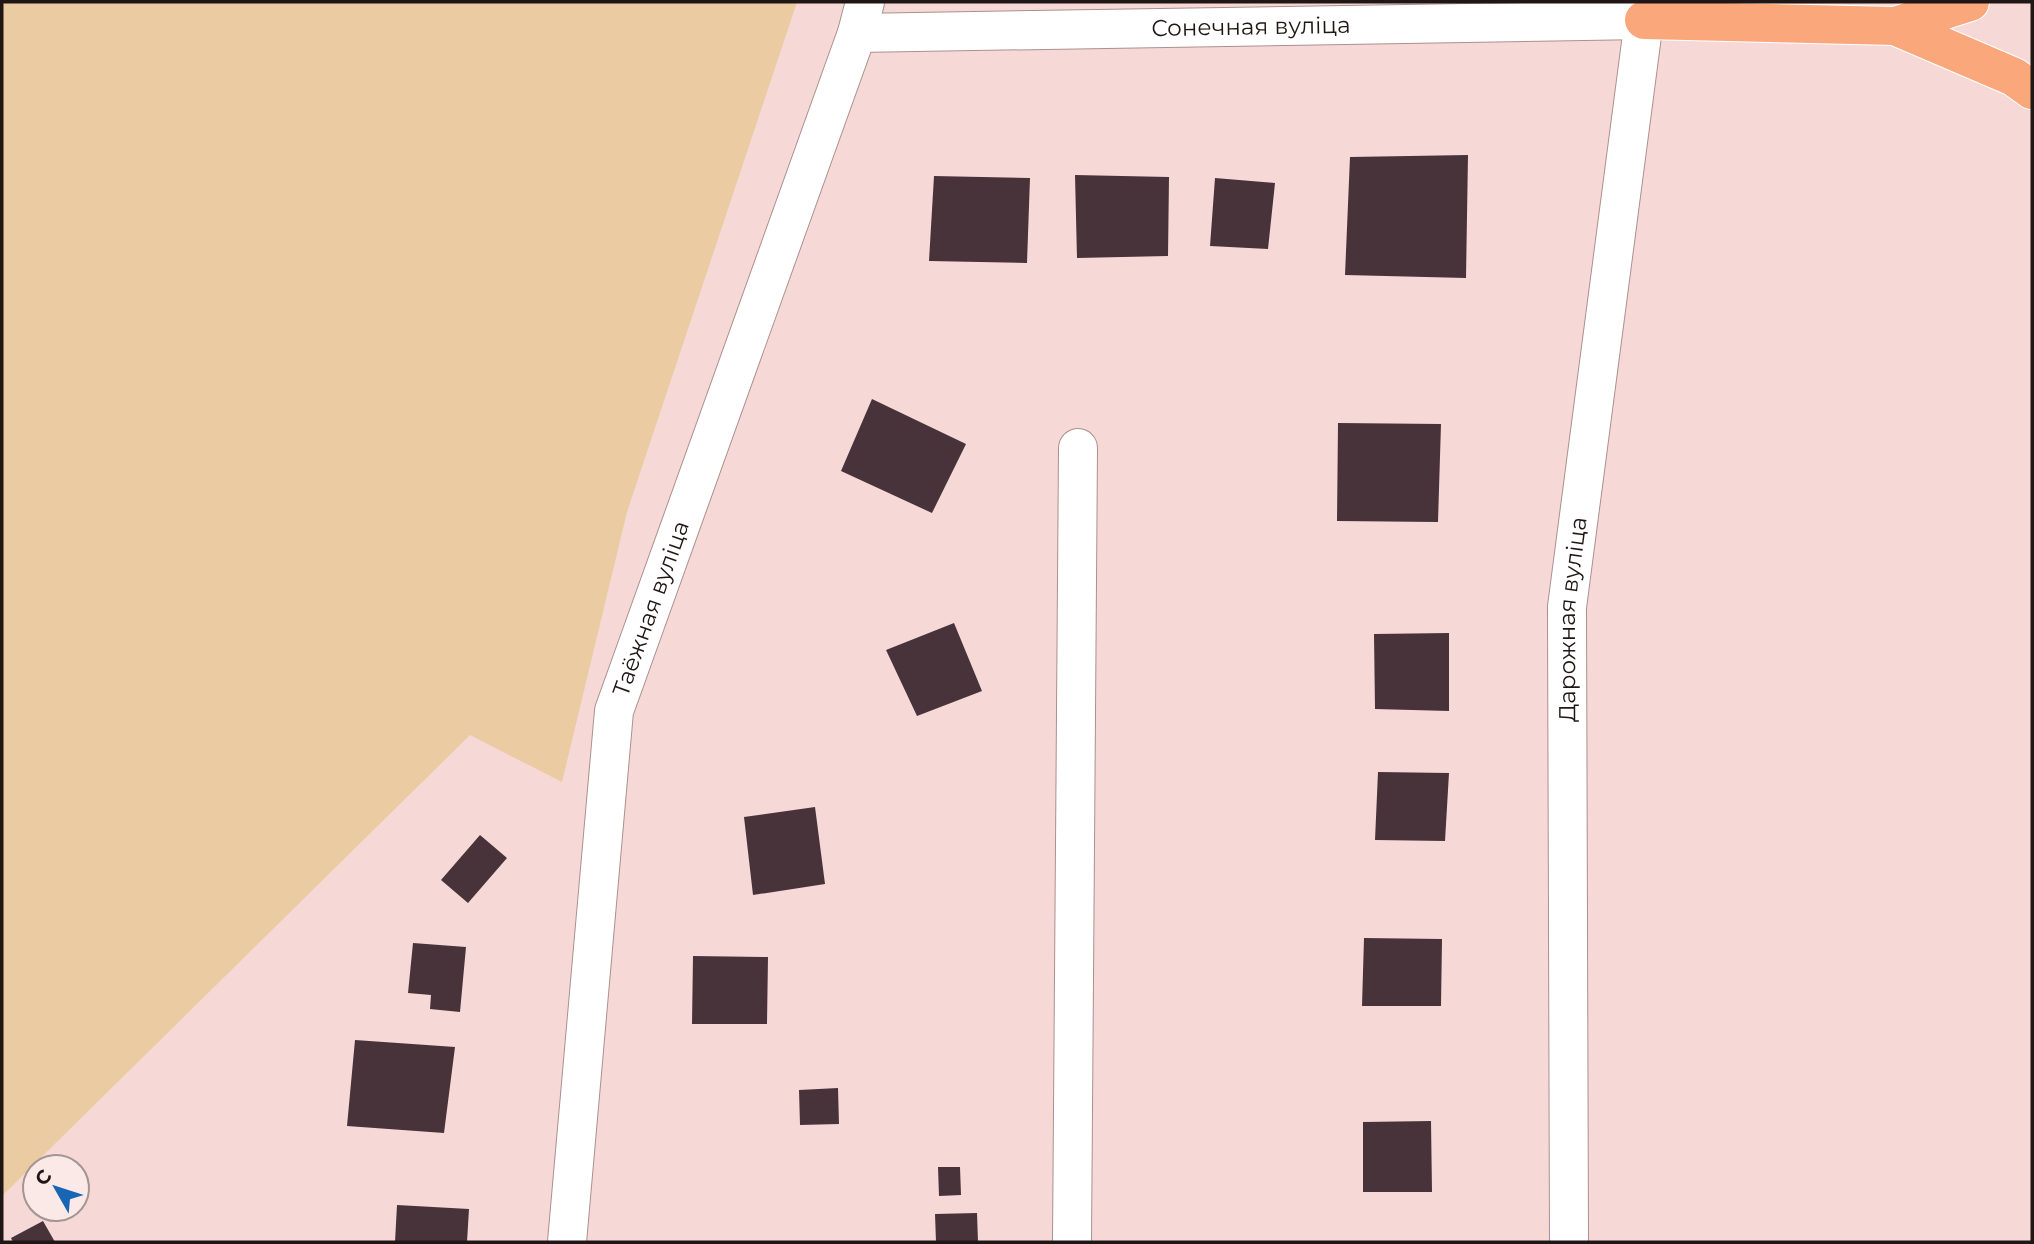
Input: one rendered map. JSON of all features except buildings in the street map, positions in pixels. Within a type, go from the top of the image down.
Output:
[{"type":"highway","points":[[1895,26],[1970,2]]},
{"type":"highway","points":[[1644,11],[1895,26],[2014,78],[2032,90]]},
{"type":"street","name":"Сонечная вуліца","points":[[861,17],[1644,11]]},
{"type":"street","name":"Дарожная вуліца","points":[[1569,1242],[1567,607],[1644,11]]},
{"type":"street","name":"Таёжная вуліца","points":[[567,1242],[614,711],[861,17]]},
{"type":"street","points":[[1073,1242],[1078,448]]},
{"type":"shaded area","points":[[2,2],[797,2],[627,512],[562,782],[470,735],[46,1153],[21,1153],[21,1177],[2,1196]]}]
